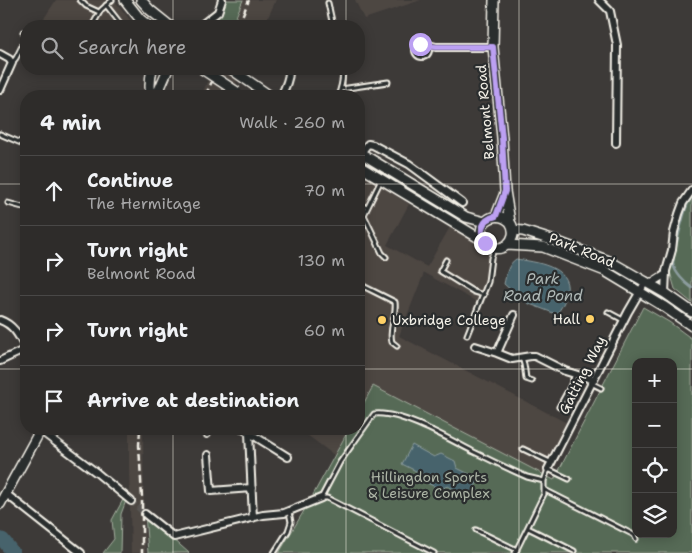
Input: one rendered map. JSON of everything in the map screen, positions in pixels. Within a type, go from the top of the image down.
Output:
[{"type":"main road","points":[[142,0],[150,10],[162,20]]},
{"type":"main road","name":"Belmont Road","points":[[494,0],[493,47],[505,191],[512,226]]},
{"type":"main road","points":[[128,4],[136,20]]},
{"type":"main road","points":[[128,4],[141,20]]},
{"type":"main road","points":[[151,75],[151,90]]},
{"type":"main road","points":[[159,90],[165,75]]},
{"type":"main road","points":[[211,75],[234,90]]},
{"type":"main road","points":[[240,75],[261,90]]},
{"type":"main road","points":[[365,156],[466,218],[485,222]]},
{"type":"main road","points":[[365,169],[495,248],[507,245],[513,238],[512,226],[503,217],[489,218],[485,222],[482,231],[484,241]]},
{"type":"main road","points":[[496,216],[505,191]]},
{"type":"main road","name":"Park Road","points":[[512,226],[610,261],[666,293],[692,312]]},
{"type":"main road","name":"Park Road","points":[[507,245],[543,247],[605,271],[692,326]]},
{"type":"main road","points":[[2,498],[38,435]]},
{"type":"street","points":[[208,20],[218,12],[222,0]]},
{"type":"street","points":[[599,0],[610,11],[617,45],[616,143]]},
{"type":"street","points":[[436,47],[426,55],[420,56],[415,51],[418,44],[436,47],[493,47]]},
{"type":"street","points":[[425,44],[428,48],[426,55]]},
{"type":"street","points":[[0,54],[12,63],[0,90]]},
{"type":"street","points":[[284,90],[288,75]]},
{"type":"street","points":[[365,147],[368,144],[373,145],[410,164],[462,203]]},
{"type":"street","points":[[666,293],[666,274],[674,232],[683,203],[692,190]]},
{"type":"street","points":[[648,282],[666,274]]},
{"type":"street","name":"Gatting Way","points":[[549,466],[639,292],[648,282]]},
{"type":"street","points":[[497,353],[514,315]]},
{"type":"street","points":[[0,320],[7,322],[20,338]]},
{"type":"street","points":[[475,346],[512,359],[535,356],[593,382]]},
{"type":"street","points":[[0,361],[20,352]]},
{"type":"street","points":[[48,435],[131,501]]},
{"type":"street","points":[[249,435],[253,518]]},
{"type":"street","points":[[252,435],[288,457]]},
{"type":"street","points":[[208,455],[211,491],[252,488]]},
{"type":"street","points":[[2,498],[81,553]]},
{"type":"street","points":[[145,514],[174,537],[264,515],[284,513],[321,498]]},
{"type":"lane","points":[[80,0],[86,6],[99,12]]},
{"type":"lane","points":[[95,20],[99,12],[112,0]]},
{"type":"lane","points":[[328,3],[332,20]]},
{"type":"lane","points":[[106,5],[118,20]]},
{"type":"lane","points":[[12,63],[20,50]]},
{"type":"lane","points":[[343,75],[340,89],[388,82]]},
{"type":"lane","points":[[0,134],[20,142]]},
{"type":"lane","points":[[365,213],[382,179]]},
{"type":"lane","points":[[8,202],[20,206]]},
{"type":"lane","points":[[365,217],[382,253],[386,257]]},
{"type":"lane","points":[[467,335],[488,282],[491,258],[495,248]]},
{"type":"lane","points":[[446,260],[440,271],[474,292],[484,294]]},
{"type":"lane","points":[[365,285],[395,302],[396,308],[390,337],[397,346]]},
{"type":"lane","points":[[608,312],[624,320]]},
{"type":"lane","points":[[522,358],[525,364],[526,379],[532,381]]},
{"type":"lane","points":[[559,407],[570,388],[575,374]]},
{"type":"lane","points":[[593,382],[601,388]]},
{"type":"lane","points":[[365,426],[372,416],[378,413],[394,416],[425,427],[527,477],[544,481]]},
{"type":"lane","points":[[359,435],[340,462],[321,498],[332,500],[434,553]]},
{"type":"lane","points":[[523,449],[569,479]]},
{"type":"lane","points":[[476,530],[516,552],[544,494],[544,481],[549,466]]},
{"type":"lane","points":[[545,490],[634,535],[636,539]]},
{"type":"lane","points":[[274,553],[288,531],[291,522],[289,511]]},
{"type":"lane","points":[[528,528],[574,551]]},
{"type":"shaded area","points":[[56,0],[114,0],[130,20],[43,20]]},
{"type":"shaded area","points":[[243,0],[276,0],[267,20],[235,20]]},
{"type":"shaded area","points":[[355,0],[421,0],[364,19]]},
{"type":"shaded area","points":[[210,75],[240,75],[232,90],[204,90]]},
{"type":"shaded area","name":"Uxbridge College","points":[[365,176],[409,204],[387,245],[427,267],[450,227],[491,249],[485,284],[479,303],[424,273],[399,336],[569,424],[544,475],[373,387],[365,401]]},
{"type":"shaded area","points":[[129,435],[143,435],[146,553],[131,553]]},
{"type":"shaded area","points":[[307,435],[346,435],[334,455]]},
{"type":"green space","points":[[226,0],[243,0],[235,20],[213,20],[220,13]]},
{"type":"green space","points":[[692,193],[692,303],[675,289],[668,265],[679,214]]},
{"type":"green space","name":"Hillingdon Sports & Leisure Complex","points":[[643,307],[669,322],[692,339],[692,553],[279,553],[305,509],[317,502],[313,495],[346,435],[365,435],[365,401],[373,386],[554,480]]},
{"type":"green space","points":[[125,496],[127,498],[121,514],[120,553],[103,553],[114,539],[112,520]]},
{"type":"green space","points":[[145,514],[189,553],[148,553]]},
{"type":"water","name":"Park Road Pond","points":[[516,259],[542,264],[558,271],[563,276],[567,283],[567,292],[563,304],[556,314],[527,303],[504,284],[509,267]]},
{"type":"water","points":[[412,445],[434,457],[441,454],[455,461],[457,468],[479,479],[469,498],[448,486],[440,489],[425,482],[424,475],[402,464]]},
{"type":"waterway","points":[[692,196],[684,215],[673,264],[681,278],[692,288]]},
{"type":"waterway","points":[[0,539],[3,540],[13,553]]},
{"type":"tunnel","points":[[131,501],[145,514]]},
{"type":"railway","points":[[241,20],[249,0]]},
{"type":"railway","points":[[208,90],[215,75]]},
{"type":"railway","points":[[140,435],[142,553]]},
{"type":"place","name":"Hall","points":[[590,319]]},
{"type":"place","name":"Uxbridge College","points":[[382,320]]},
{"type":"route","points":[[420,44],[436,47],[493,47],[505,191],[496,216],[489,218],[483,224],[482,235],[485,243]]}]
